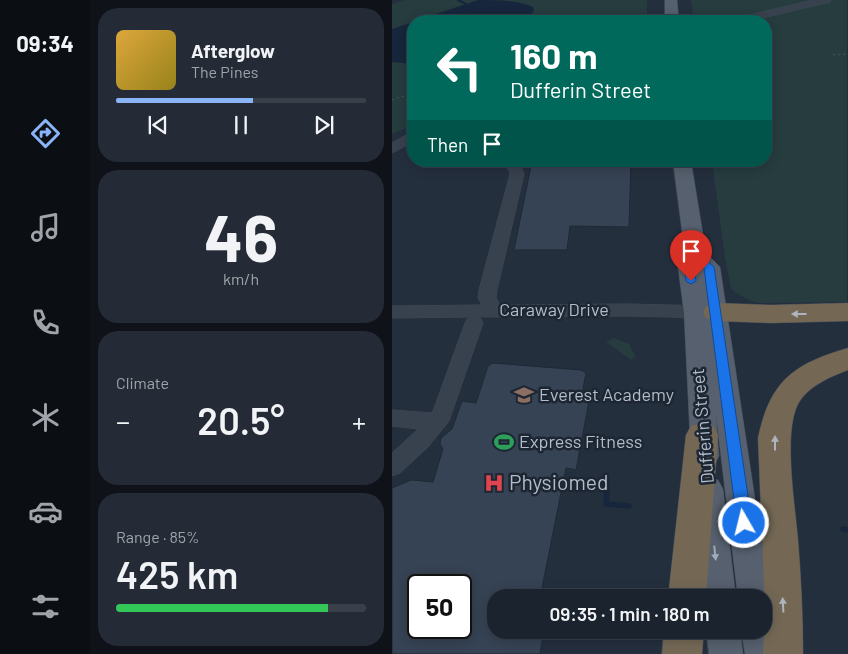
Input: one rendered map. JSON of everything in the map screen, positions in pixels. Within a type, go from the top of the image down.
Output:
[{"type":"highway","points":[[703,318],[848,312]]},
{"type":"highway","points":[[783,654],[784,611],[774,438],[776,422],[780,406],[788,393],[815,371],[848,358]]},
{"type":"highway","points":[[689,589],[702,435]]},
{"type":"highway","points":[[682,654],[683,639]]},
{"type":"main road","points":[[671,0],[672,15]]},
{"type":"main road","name":"Dufferin Street","points":[[683,167],[696,255],[689,267],[703,318],[752,589]]},
{"type":"main road","name":"Dufferin Street","points":[[703,318],[702,435],[719,589]]},
{"type":"main road","points":[[724,639],[726,654]]},
{"type":"main road","points":[[760,639],[762,654]]},
{"type":"street","points":[[392,149],[407,140]]},
{"type":"street","points":[[494,310],[487,298],[488,290],[517,174],[514,167]]},
{"type":"street","name":"Caraway Drive","points":[[392,312],[494,310],[703,318]]},
{"type":"street","name":"Caraway Drive","points":[[392,325],[669,322],[703,318]]},
{"type":"street","points":[[392,467],[420,441],[442,415],[474,323]]},
{"type":"lane","points":[[763,15],[826,0]]},
{"type":"lane","points":[[392,418],[435,422]]},
{"type":"path","points":[[833,55],[848,54]]},
{"type":"path","points":[[392,100],[407,95]]},
{"type":"green space","points":[[406,0],[647,0],[647,15],[407,15],[407,128],[392,134],[392,4]]},
{"type":"green space","points":[[691,0],[847,0],[847,302],[760,303],[751,301],[731,288],[713,167],[772,167],[772,15],[693,15]]},
{"type":"green space","points":[[614,338],[629,344],[636,357],[631,360],[606,342]]},
{"type":"water","points":[[478,0],[513,2],[533,7],[534,10],[531,15],[433,15]]},
{"type":"water","points":[[407,24],[407,63],[392,62],[392,29]]},
{"type":"building","points":[[531,167],[631,167],[629,227],[570,226],[567,250],[514,250]]},
{"type":"building","points":[[493,363],[581,370],[586,373],[582,394],[590,396],[576,470],[566,468],[542,589],[487,589],[487,639],[542,639],[540,654],[392,654],[392,488],[411,480],[433,482],[443,449],[440,444],[441,438],[452,429],[462,401],[476,403],[488,366]]},
{"type":"waterway","points":[[458,0],[466,4],[465,9]]},
{"type":"waterway","points":[[607,488],[606,504],[629,506]]},
{"type":"waterway","points":[[843,529],[848,530]]},
{"type":"place","name":"Everest Academy","points":[[524,395]]},
{"type":"place","name":"Express Fitness","points":[[504,442]]},
{"type":"place","name":"Physiomed","points":[[494,483]]},
{"type":"route","points":[[691,281],[689,267],[696,255],[709,267],[744,523]]}]
